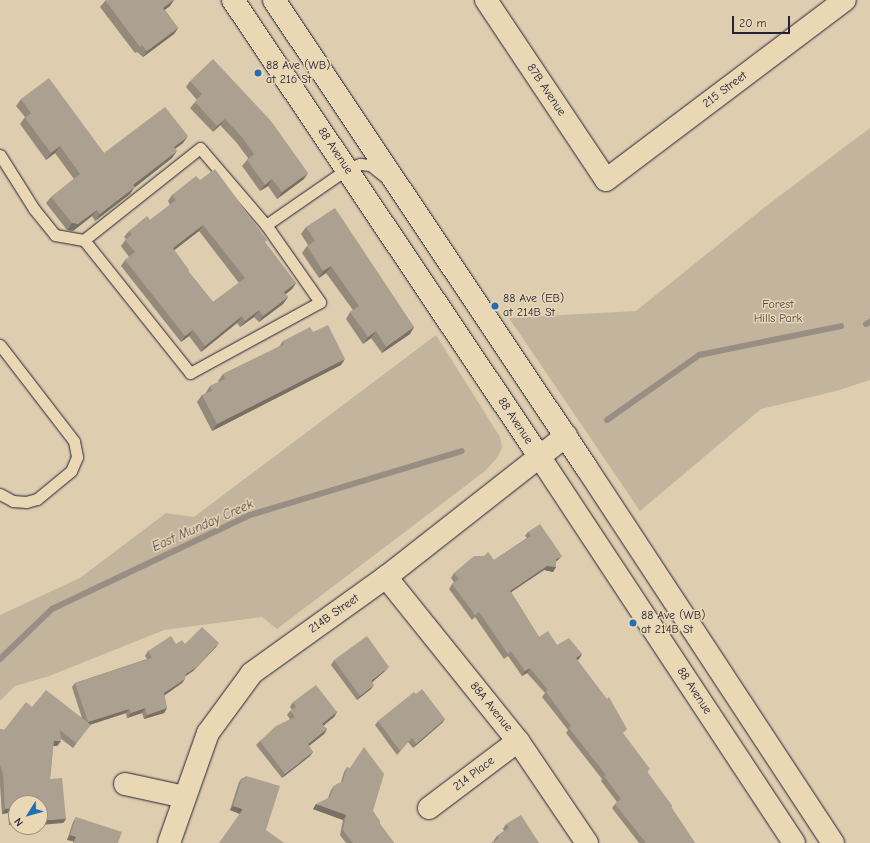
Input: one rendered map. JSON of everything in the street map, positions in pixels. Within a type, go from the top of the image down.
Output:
[{"type":"main road","name":"88 Avenue","points":[[233,0],[539,456],[794,843]]},
{"type":"main road","points":[[274,0],[566,436],[833,843]]},
{"type":"main road","name":"87B Avenue","points":[[486,0],[606,180]]},
{"type":"main road","name":"215 Street","points":[[606,180],[845,0]]},
{"type":"main road","name":"214B Street","points":[[169,843],[208,733],[252,673],[386,577],[566,436]]},
{"type":"main road","name":"88A Avenue","points":[[386,577],[518,741],[587,843]]},
{"type":"main road","name":"214 Place","points":[[429,808],[518,741]]},
{"type":"main road","points":[[125,784],[185,797]]},
{"type":"lane","points":[[0,155],[34,209],[55,236],[84,240],[190,373],[320,302],[266,225],[200,148],[84,240]]},
{"type":"lane","points":[[266,225],[347,169],[360,164],[370,165],[400,188]]},
{"type":"lane","points":[[0,345],[74,441],[77,457],[71,471],[37,499],[26,502],[13,502],[0,494]]},
{"type":"green space","name":"Forest Hills Park","points":[[870,128],[870,380],[836,391],[761,409],[640,511],[509,318],[636,311],[765,207]]},
{"type":"green space","points":[[436,335],[500,437],[502,448],[497,458],[485,471],[277,629],[262,617],[164,630],[49,676],[15,686],[0,701],[0,615],[80,578],[166,513],[194,517]]},
{"type":"building","points":[[105,0],[173,0],[163,8],[178,28],[147,51],[142,45],[140,47]]},
{"type":"building","points":[[213,59],[271,121],[308,173],[282,192],[272,179],[265,185],[247,160],[254,154],[241,136],[225,119],[217,126],[195,102],[202,94],[190,81]]},
{"type":"building","points":[[49,78],[104,153],[165,107],[188,136],[174,147],[177,151],[133,185],[135,187],[100,214],[97,210],[78,224],[72,223],[51,197],[80,174],[60,146],[51,153],[25,118],[31,113],[21,99]]},
{"type":"building","points":[[215,169],[267,240],[265,242],[296,283],[284,292],[288,297],[263,316],[259,310],[245,321],[242,316],[205,346],[193,330],[185,336],[125,260],[135,252],[125,240],[132,234],[129,231],[147,216],[150,220],[176,200],[172,195],[196,176],[200,180]],"holes":[[[203,225],[245,278],[213,302],[188,271],[189,270],[173,248]]]},
{"type":"building","points":[[335,208],[414,327],[386,347],[376,331],[368,337],[350,312],[359,306],[331,266],[323,271],[307,246],[315,241],[306,227]]},
{"type":"building","points":[[328,325],[345,359],[217,424],[202,395],[212,391],[210,386],[225,379],[223,374],[284,344],[283,341],[310,327],[313,332]]},
{"type":"building","points":[[540,524],[562,556],[556,559],[556,567],[547,566],[510,591],[539,637],[548,631],[557,645],[569,638],[582,654],[576,658],[607,699],[609,697],[627,729],[623,733],[650,769],[647,772],[672,806],[671,807],[695,843],[646,843],[615,804],[621,799],[604,776],[606,775],[569,728],[571,726],[546,692],[548,690],[530,668],[525,671],[511,651],[508,654],[479,612],[475,615],[452,584],[459,579],[454,573],[474,556],[484,556],[488,552],[494,560],[531,536],[528,532]]},
{"type":"building","points":[[202,627],[219,643],[197,667],[186,674],[185,679],[164,693],[167,708],[147,715],[145,708],[131,713],[129,709],[88,722],[75,683],[152,658],[148,651],[171,636],[176,644],[182,640],[185,644]]},
{"type":"building","points":[[367,636],[389,667],[371,681],[374,685],[360,696],[334,660]]},
{"type":"building","points":[[316,685],[337,712],[322,724],[327,729],[308,744],[313,752],[285,774],[260,741],[276,726],[295,717],[290,711],[296,707],[293,702]]},
{"type":"building","points":[[422,689],[445,719],[416,744],[412,738],[400,751],[378,721],[414,692],[416,694]]},
{"type":"building","points":[[46,690],[91,725],[76,743],[60,730],[61,741],[54,741],[50,779],[62,778],[66,819],[48,820],[48,795],[8,795],[8,808],[5,809],[3,774],[0,765],[0,729],[4,730],[26,702],[32,707]]},
{"type":"building","points":[[364,747],[384,774],[373,811],[380,821],[380,824],[394,843],[353,843],[343,830],[346,815],[316,804],[330,797],[334,786],[343,781],[347,767],[350,768]]},
{"type":"building","points":[[246,776],[280,786],[266,830],[284,843],[219,843],[243,809],[233,806],[242,778],[245,779]]},
{"type":"building","points":[[521,815],[539,843],[492,843],[499,838],[497,836],[509,828],[506,824]]},
{"type":"building","points":[[76,817],[122,832],[118,843],[74,843],[76,837],[70,835]]},
{"type":"waterway","points":[[866,324],[870,322]]},
{"type":"waterway","points":[[607,420],[699,355],[841,326]]},
{"type":"waterway","name":"East Munday Creek","points":[[0,659],[52,609],[250,515],[462,451]]},
{"type":"place","name":"88 Ave (WB) at 216 St","points":[[258,73]]},
{"type":"place","name":"88 Ave (EB) at 214B St","points":[[495,306]]},
{"type":"place","name":"88 Ave (WB) at 214B St","points":[[633,623]]}]
